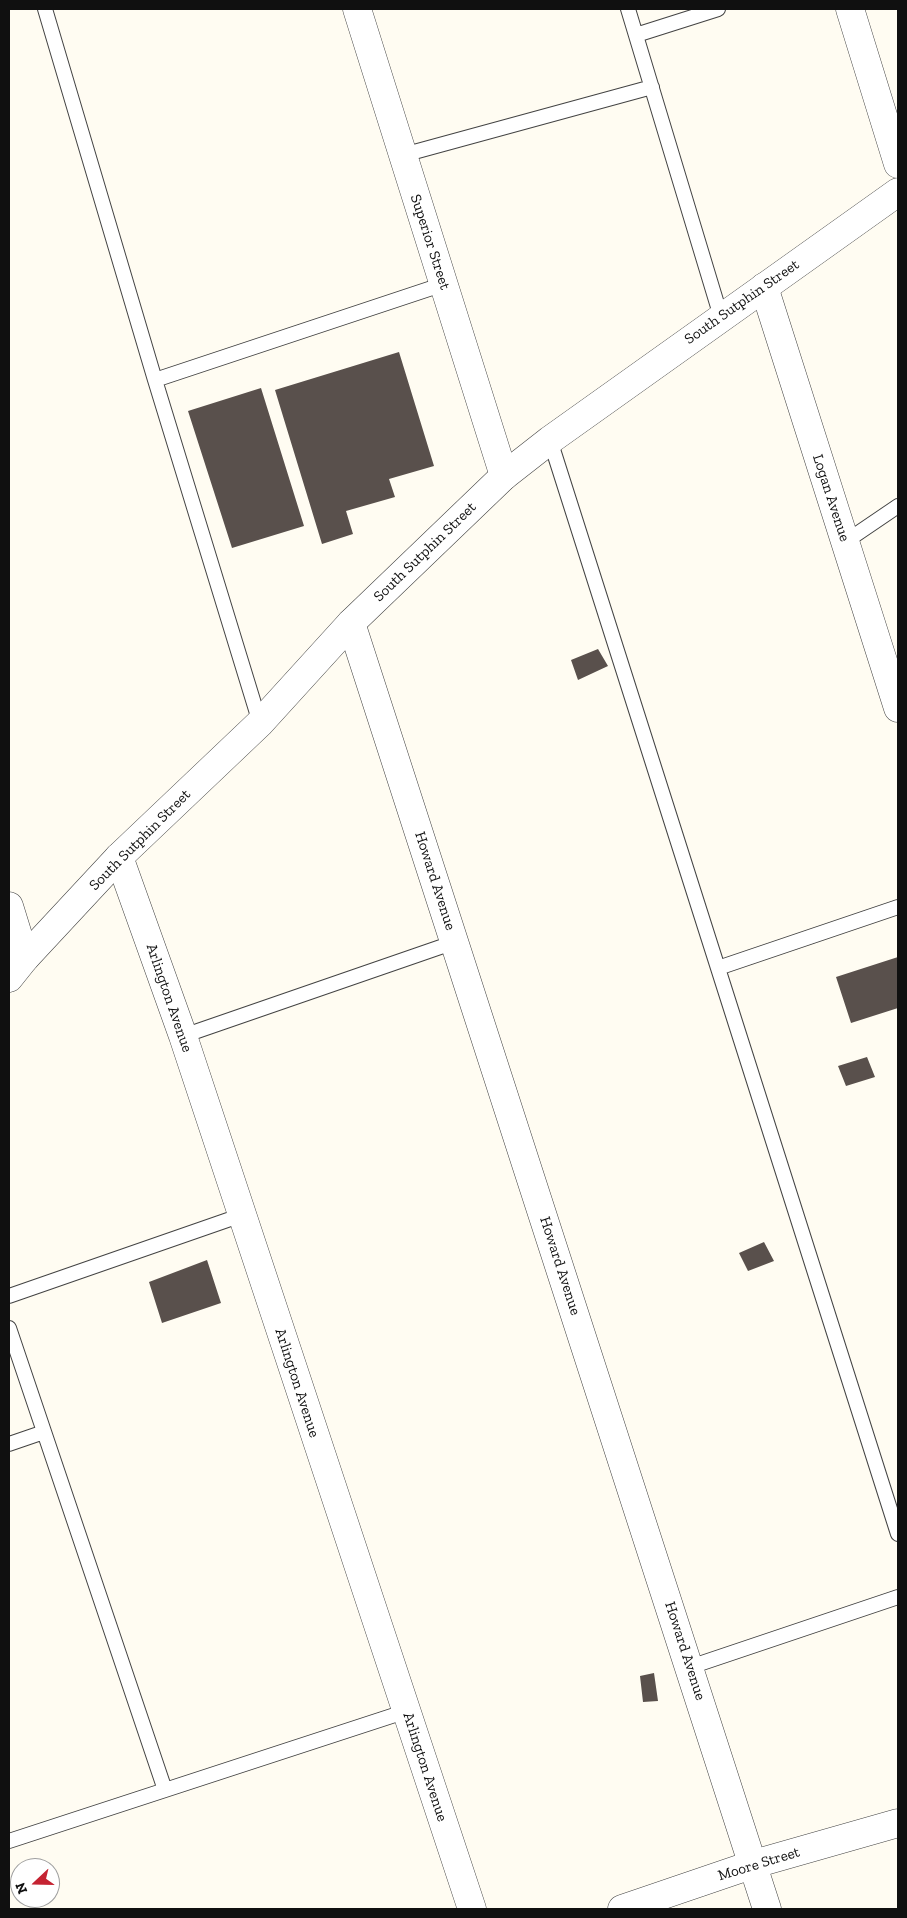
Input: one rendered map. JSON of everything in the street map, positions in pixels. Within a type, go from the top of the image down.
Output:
[{"type":"street","name":"Superior Street","points":[[357,9],[504,476]]},
{"type":"street","points":[[850,9],[898,164]]},
{"type":"street","name":"South Sutphin Street","points":[[17,968],[119,857],[260,723],[351,623],[504,476],[550,440],[898,192]]},
{"type":"street","name":"Logan Avenue","points":[[764,287],[898,708]]},
{"type":"street","name":"Howard Avenue","points":[[351,623],[768,1909]]},
{"type":"street","name":"Arlington Avenue","points":[[119,857],[183,1036],[472,1909]]},
{"type":"street","points":[[9,906],[17,968]]},
{"type":"street","name":"Moore Street","points":[[622,1909],[754,1864],[898,1823]]},
{"type":"lane","points":[[45,9],[155,380],[260,723]]},
{"type":"lane","points":[[628,9],[721,317]]},
{"type":"lane","points":[[636,35],[718,9]]},
{"type":"lane","points":[[403,155],[652,87]]},
{"type":"lane","points":[[155,380],[444,284]]},
{"type":"lane","points":[[550,440],[898,1534]]},
{"type":"lane","points":[[845,542],[898,506]]},
{"type":"lane","points":[[718,968],[898,907]]},
{"type":"lane","points":[[183,1036],[455,942]]},
{"type":"lane","points":[[9,1296],[242,1215]]},
{"type":"lane","points":[[9,1328],[165,1790]]},
{"type":"lane","points":[[9,1444],[44,1432]]},
{"type":"lane","points":[[690,1667],[898,1597]]},
{"type":"lane","points":[[9,1841],[407,1711]]},
{"type":"building","points":[[399,352],[434,466],[389,479],[395,497],[346,511],[353,534],[322,544],[275,390]]},
{"type":"building","points":[[261,388],[304,526],[232,548],[188,411]]},
{"type":"building","points":[[598,649],[608,666],[578,680],[571,660]]},
{"type":"building","points":[[898,957],[898,1008],[851,1023],[836,977]]},
{"type":"building","points":[[867,1057],[875,1077],[846,1086],[838,1066]]},
{"type":"building","points":[[764,1242],[774,1261],[748,1271],[739,1253]]},
{"type":"building","points":[[207,1260],[221,1303],[162,1323],[149,1282]]},
{"type":"building","points":[[654,1673],[658,1701],[643,1702],[640,1676]]}]
